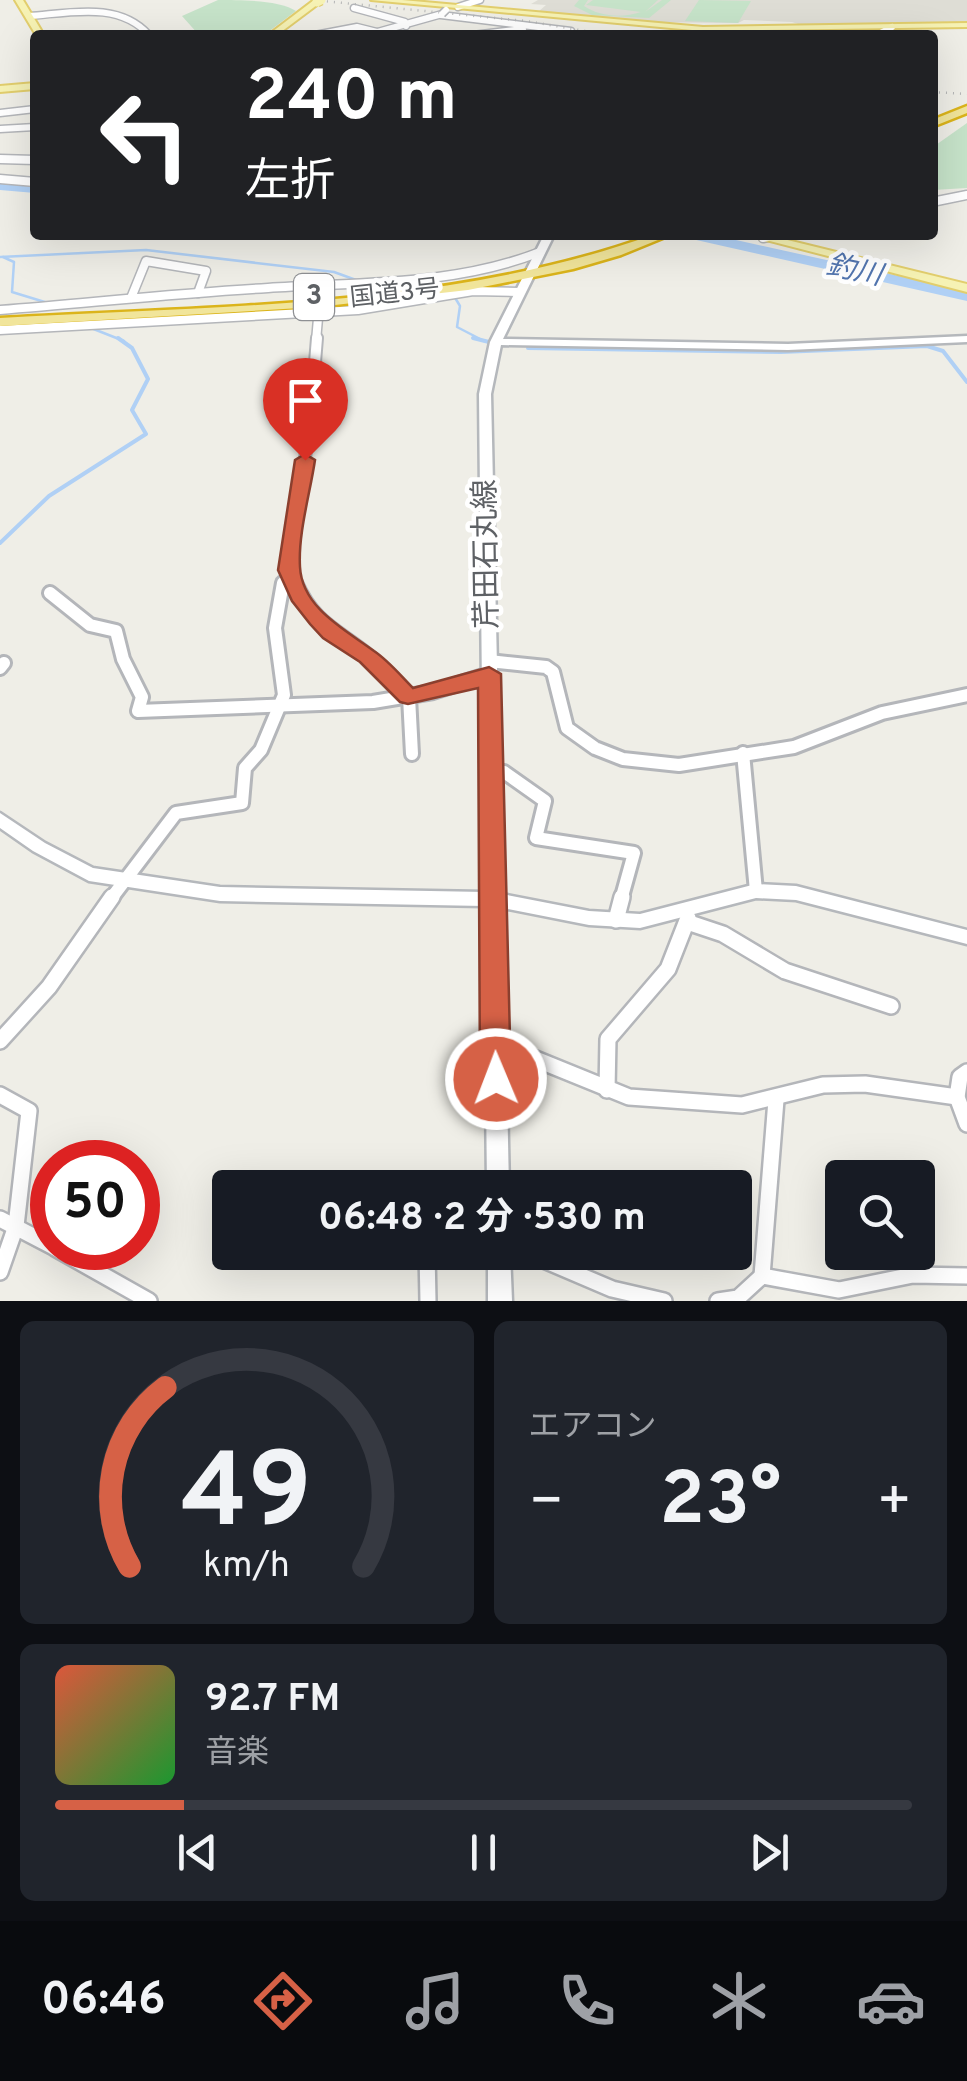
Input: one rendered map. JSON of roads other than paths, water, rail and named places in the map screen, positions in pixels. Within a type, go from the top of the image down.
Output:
[{"type":"highway","points":[[938,118],[967,106]]},
{"type":"highway","name":"国道3号","points":[[92,314],[435,284],[635,240]]},
{"type":"highway","name":"国道3号","points":[[0,320],[352,300],[477,284],[534,264]]},
{"type":"main road","points":[[19,0],[37,30]]},
{"type":"main road","points":[[375,0],[448,11],[703,29],[967,24]]},
{"type":"main road","points":[[279,30],[319,1]]},
{"type":"main road","points":[[0,89],[30,86]]},
{"type":"main road","name":"芹田石丸線","points":[[498,1170],[485,394],[496,342],[546,240]]},
{"type":"main road","points":[[774,240],[967,288]]},
{"type":"main road","points":[[496,342],[788,347],[967,339]]},
{"type":"main road","points":[[0,820],[62,862],[89,874],[220,894],[493,900],[616,920],[689,916],[756,891],[835,900],[967,936]]},
{"type":"main road","points":[[499,1270],[500,1301]]},
{"type":"street","points":[[387,30],[480,0]]},
{"type":"street","points":[[354,8],[406,22],[406,26]]},
{"type":"street","points":[[448,11],[553,30]]},
{"type":"street","points":[[29,16],[118,12],[146,30]]},
{"type":"street","points":[[475,18],[464,27],[508,30],[540,26]]},
{"type":"street","points":[[492,30],[502,20]]},
{"type":"street","points":[[338,30],[357,26],[370,30]]},
{"type":"street","points":[[886,30],[892,27]]},
{"type":"street","points":[[0,112],[30,109]]},
{"type":"street","points":[[0,129],[30,127]]},
{"type":"street","points":[[0,160],[30,160]]},
{"type":"street","points":[[0,179],[30,182]]},
{"type":"street","points":[[938,200],[967,195]]},
{"type":"street","points":[[131,298],[146,261],[206,271],[198,293]]},
{"type":"street","points":[[0,320],[131,298],[319,290],[534,264]]},
{"type":"street","points":[[477,284],[496,284],[519,292]]},
{"type":"street","points":[[0,320],[388,308],[473,291],[519,292]]},
{"type":"street","points":[[0,1041],[46,994],[122,882],[176,813],[242,803],[246,768],[261,750],[284,695],[276,628],[284,578],[289,570],[310,423],[319,309]]},
{"type":"street","points":[[289,570],[303,601],[318,620],[368,656],[408,697],[412,754]]},
{"type":"street","points":[[50,594],[90,625],[116,631],[142,697],[138,711],[262,707],[278,702],[332,704],[408,697],[466,684],[489,668],[546,667],[553,672],[567,728],[596,748],[622,759],[679,765],[794,747],[882,713],[967,694]]},
{"type":"street","points":[[743,753],[756,891]]},
{"type":"street","points":[[490,771],[504,772],[545,801],[536,838],[634,854],[616,920]]},
{"type":"street","points":[[607,1090],[608,1040],[668,970],[689,916],[722,931],[771,965],[891,1006]]},
{"type":"street","points":[[495,1042],[630,1097],[742,1106],[823,1086],[865,1084],[957,1097]]},
{"type":"street","points":[[967,1072],[960,1078],[957,1097],[967,1124]]},
{"type":"street","points":[[0,1095],[28,1110],[0,1272]]},
{"type":"street","points":[[718,1301],[738,1298],[762,1276],[776,1100]]},
{"type":"street","points":[[8,1222],[30,1234]]},
{"type":"street","points":[[94,1270],[149,1301]]},
{"type":"street","points":[[427,1270],[428,1301]]},
{"type":"street","points":[[567,1270],[612,1289],[664,1301]]},
{"type":"street","points":[[762,1276],[838,1290],[913,1274],[967,1276]]},
{"type":"waterway","name":"釣川","points":[[0,186],[30,189]]},
{"type":"waterway","name":"釣川","points":[[712,240],[967,296]]},
{"type":"waterway","points":[[0,257],[146,250],[334,272],[356,280]]},
{"type":"waterway","points":[[3,257],[14,262],[12,292],[48,303]]},
{"type":"waterway","points":[[454,296],[460,306],[457,327],[483,341]]},
{"type":"waterway","points":[[91,328],[120,339]]},
{"type":"waterway","points":[[473,338],[483,341]]},
{"type":"waterway","points":[[0,543],[49,496],[146,434],[132,410],[148,379],[132,348],[120,339]]},
{"type":"waterway","points":[[120,339],[124,341]]},
{"type":"waterway","points":[[483,341],[489,342]]},
{"type":"waterway","points":[[528,348],[781,352],[927,346],[943,351],[967,382]]},
{"type":"railway","points":[[313,0],[579,30]]},
{"type":"railway","points":[[938,92],[967,94]]}]
